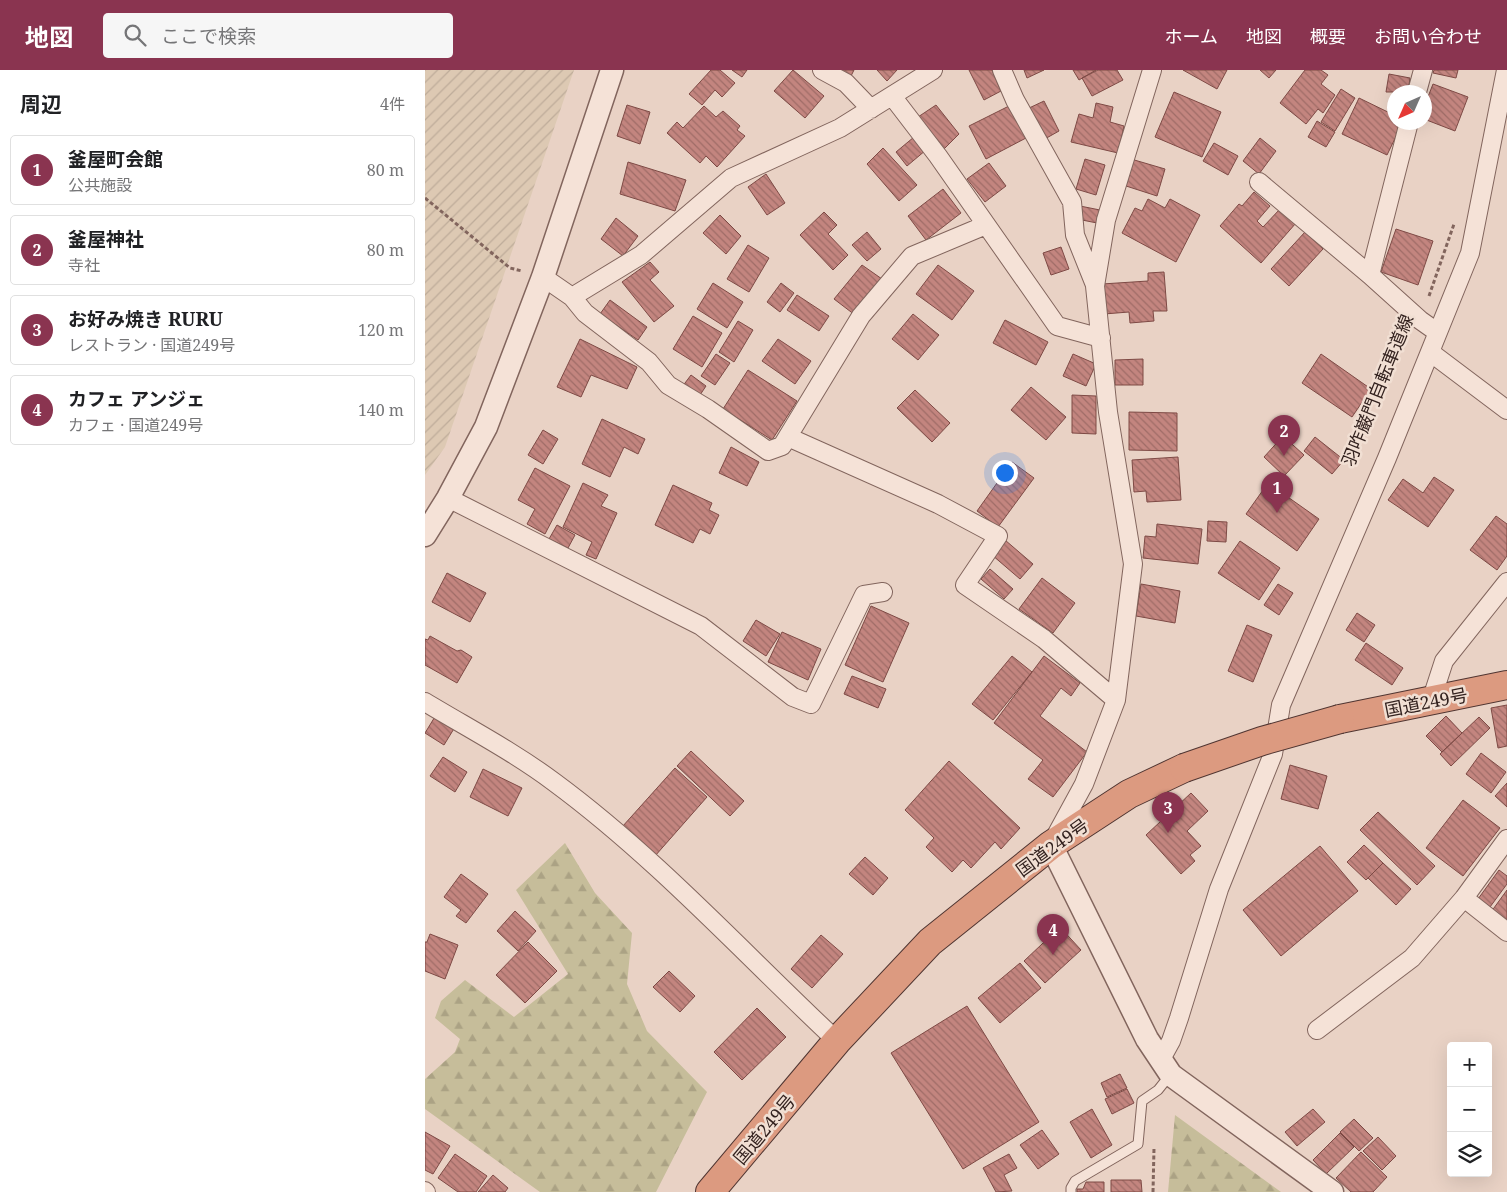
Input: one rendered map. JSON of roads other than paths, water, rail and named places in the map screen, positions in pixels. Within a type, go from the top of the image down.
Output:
[{"type":"highway","name":"国道249号","points":[[710,1192],[837,1041],[930,942],[1051,845],[1129,794],[1184,768],[1262,740],[1340,719],[1507,685]]},
{"type":"street","points":[[425,535],[448,498],[486,427],[543,277],[612,70]]},
{"type":"street","points":[[822,70],[846,83],[871,109]]},
{"type":"street","points":[[572,297],[641,255],[731,178],[841,128],[933,70]]},
{"type":"street","points":[[1002,70],[1015,100],[1072,202],[1075,235],[1095,286],[1108,412],[1133,564],[1115,700],[1084,784],[1051,845],[1147,1039],[1165,1068],[1332,1192]]},
{"type":"street","points":[[1095,286],[1106,220],[1152,70]]},
{"type":"street","points":[[1419,85],[1423,70]]},
{"type":"street","points":[[1165,1068],[1171,1041],[1219,889],[1273,754],[1281,705],[1387,458],[1469,252],[1505,70]]},
{"type":"street","points":[[893,96],[938,156],[1057,326],[1101,338]]},
{"type":"street","points":[[1370,275],[1407,130]]},
{"type":"street","points":[[1259,182],[1370,275],[1420,320],[1437,332]]},
{"type":"street","points":[[543,277],[572,297],[585,313],[649,362],[668,384],[768,450],[782,446],[861,316],[912,256],[986,225]]},
{"type":"street","points":[[1430,352],[1507,410]]},
{"type":"street","points":[[788,437],[938,504],[998,536],[965,585],[1044,639],[1115,700]]},
{"type":"street","points":[[448,498],[701,626],[793,697],[811,704],[864,595],[883,592]]},
{"type":"street","points":[[1431,700],[1444,661],[1507,582]]},
{"type":"street","points":[[425,702],[506,750],[554,782],[653,864],[837,1041]]},
{"type":"street","points":[[1317,1030],[1412,958],[1464,898],[1507,839]]},
{"type":"street","points":[[1464,898],[1507,932]]},
{"type":"lane","points":[[1071,1192],[1075,1182],[1138,1144],[1142,1101],[1158,1090],[1165,1068]]},
{"type":"place","name":"釜屋神社","points":[[1284,456]]},
{"type":"place","name":"釜屋町会館","points":[[1277,513]]},
{"type":"place","name":"お好み焼き RURU","points":[[1168,833]]},
{"type":"place","name":"カフェ アンジェ","points":[[1053,955]]}]
